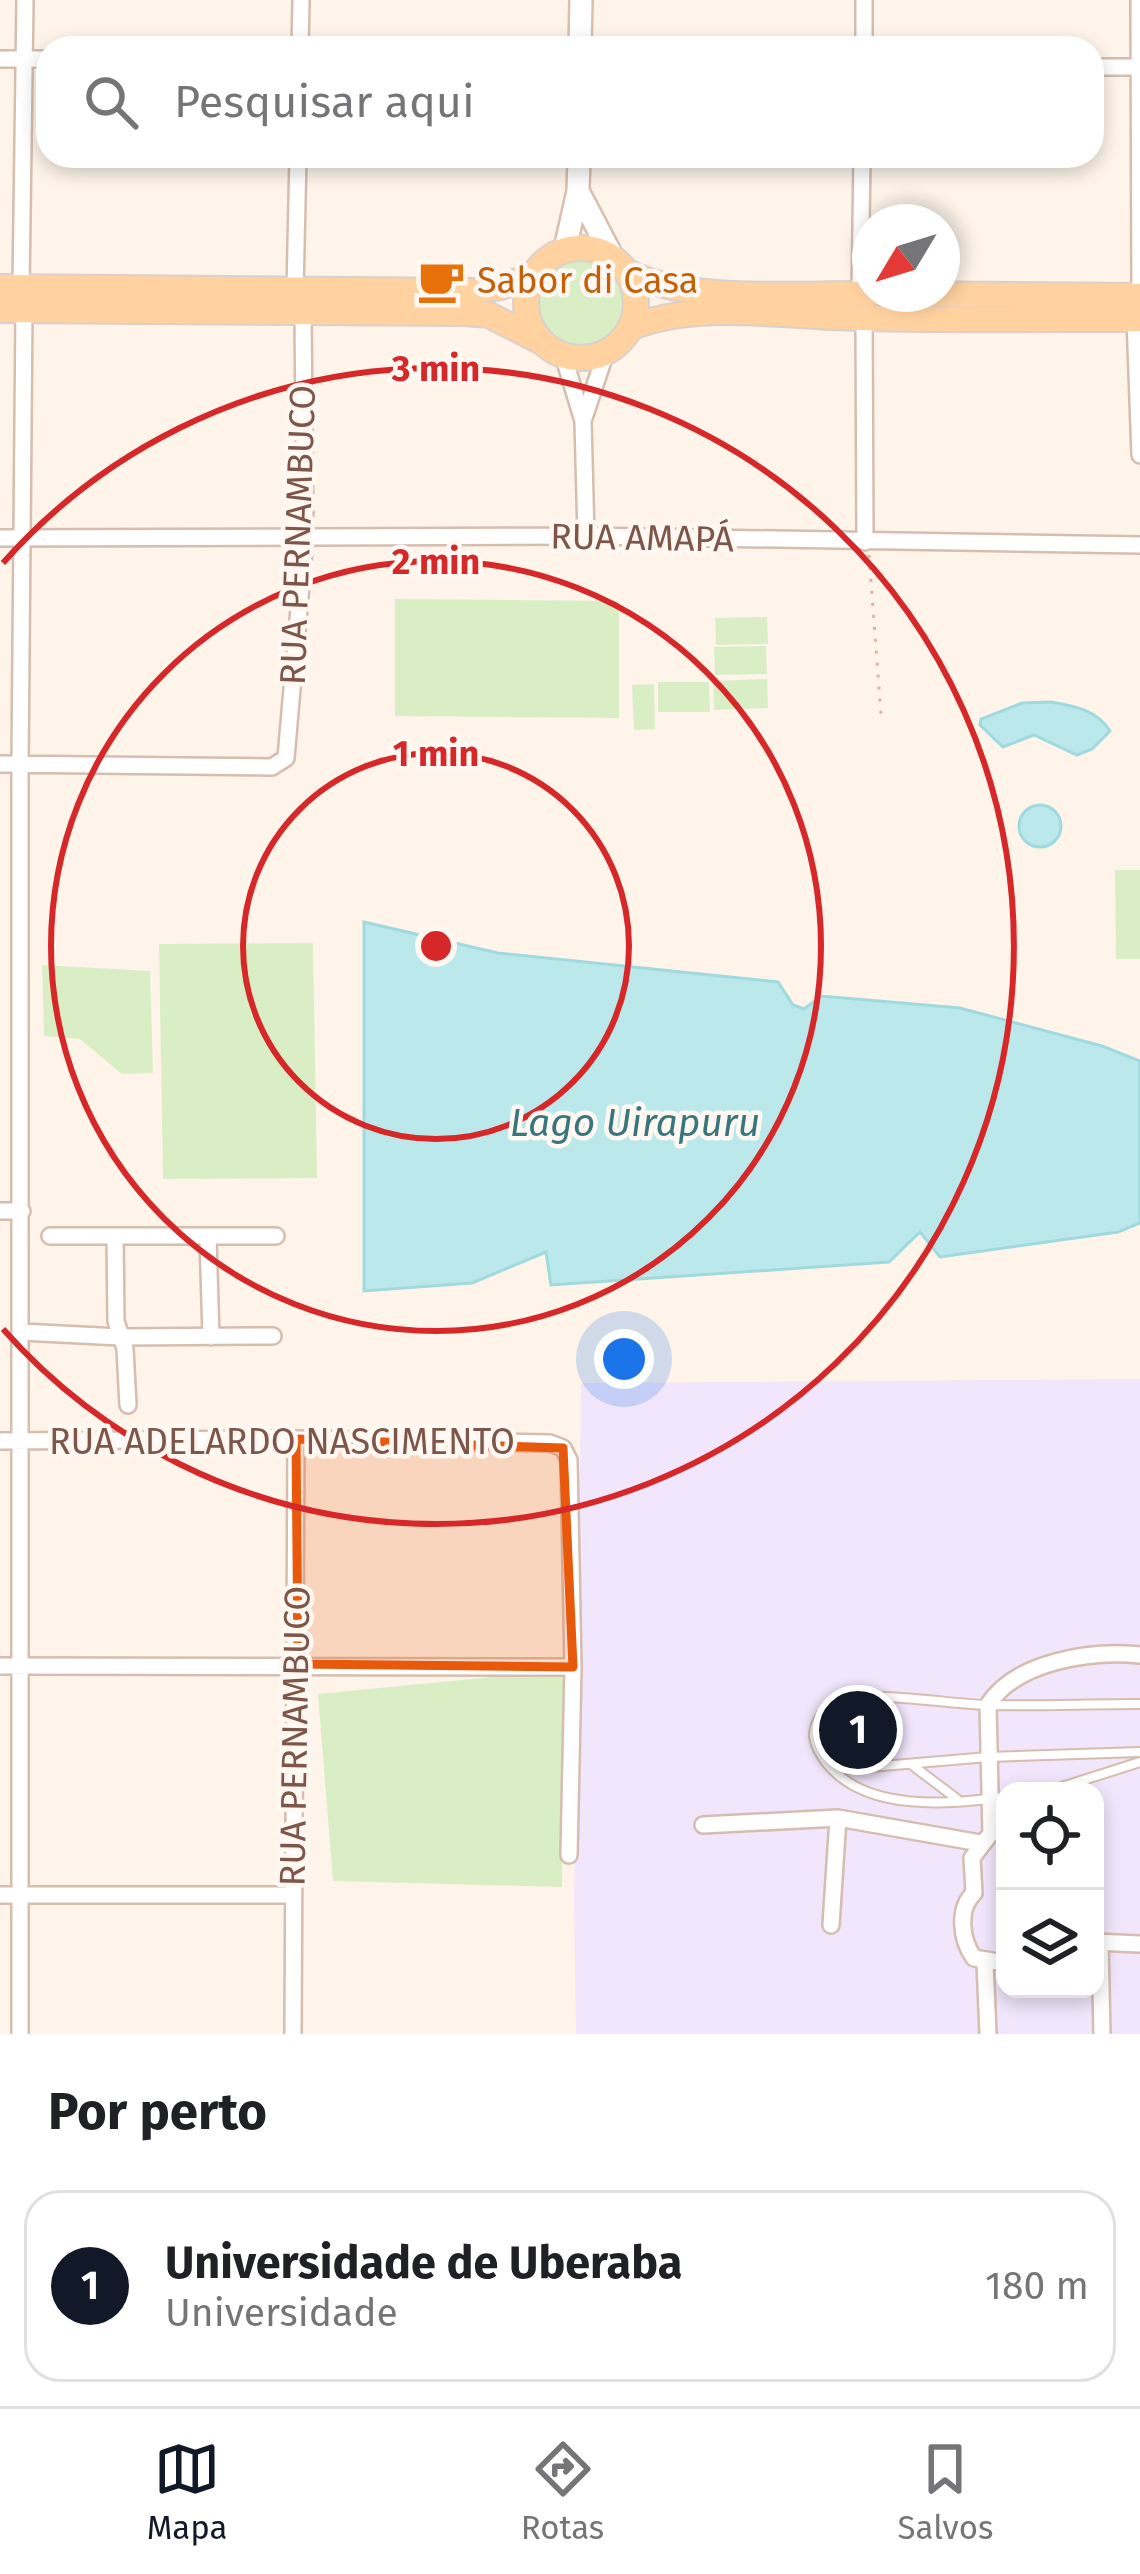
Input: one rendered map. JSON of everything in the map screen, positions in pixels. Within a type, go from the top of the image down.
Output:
[{"type":"main road","points":[[541,341],[526,309],[532,275],[566,249],[585,248],[654,284],[693,291],[852,301]]},
{"type":"main road","points":[[618,262],[637,299],[630,328]]},
{"type":"main road","points":[[11,299],[299,301],[476,291],[532,275]]},
{"type":"main road","points":[[960,298],[1139,308]]},
{"type":"main road","points":[[299,301],[489,315],[564,358],[605,355],[630,328],[659,318],[852,303]]},
{"type":"main road","points":[[960,304],[1139,308]]},
{"type":"street","points":[[20,2034],[22,538],[11,299],[25,0]]},
{"type":"street","points":[[300,36],[301,0]]},
{"type":"street","points":[[580,36],[581,0]]},
{"type":"street","points":[[864,0],[864,36]]},
{"type":"street","points":[[1139,0],[1140,455]]},
{"type":"street","points":[[0,59],[36,59]]},
{"type":"street","points":[[1104,67],[1139,67]]},
{"type":"street","name":"RUA PERNAMBUCO","points":[[20,765],[272,766],[286,758],[304,538],[298,168]]},
{"type":"street","points":[[566,249],[578,168]]},
{"type":"street","points":[[862,168],[863,204]]},
{"type":"street","points":[[578,191],[618,262]]},
{"type":"street","points":[[865,312],[865,542]]},
{"type":"street","points":[[583,421],[605,355]]},
{"type":"street","points":[[564,358],[583,421],[586,536]]},
{"type":"street","name":"RUA AMAPÁ","points":[[0,538],[586,536],[1140,544]]},
{"type":"street","points":[[0,764],[20,765]]},
{"type":"street","points":[[0,1211],[22,1211]]},
{"type":"street","points":[[50,1236],[276,1236]]},
{"type":"street","points":[[115,1236],[115,1305],[127,1362],[128,1405]]},
{"type":"street","points":[[208,1237],[211,1337]]},
{"type":"street","points":[[21,1332],[273,1336]]},
{"type":"street","name":"RUA PERNAMBUCO","points":[[293,2034],[296,1438]]},
{"type":"street","name":"RUA ADELARDO NASCIMENTO","points":[[0,1441],[296,1438],[550,1443],[563,1448],[569,1460],[573,1667]]},
{"type":"street","points":[[996,1793],[988,1757],[988,1705],[1011,1680],[1083,1657],[1140,1655]]},
{"type":"street","points":[[0,1666],[573,1667],[569,1855]]},
{"type":"street","points":[[996,1806],[992,1839],[972,1858],[974,1894],[966,1900],[964,1930],[964,1944],[974,1958],[996,1964]]},
{"type":"street","points":[[703,1825],[838,1818],[992,1839]]},
{"type":"street","points":[[831,1925],[838,1818]]},
{"type":"street","points":[[0,1895],[293,1895]]},
{"type":"street","points":[[1104,1942],[1140,1944]]},
{"type":"street","points":[[985,1963],[988,2034]]},
{"type":"street","points":[[1100,1998],[1102,2034]]},
{"type":"lane","points":[[877,1699],[892,1730],[893,1744],[883,1766]]},
{"type":"lane","points":[[996,1798],[884,1798],[858,1789],[833,1770],[816,1746],[817,1720],[835,1702],[877,1699],[988,1705],[1140,1704]]},
{"type":"lane","points":[[833,1770],[988,1757],[1140,1752]]},
{"type":"lane","points":[[1077,1782],[1140,1762]]},
{"type":"lane","points":[[910,1764],[958,1800]]},
{"type":"path","points":[[865,542],[880,714]]},
{"type":"highlighted area","points":[[296,1439],[563,1448],[573,1667],[298,1664]]},
{"type":"shaded area","points":[[1140,1379],[1140,2034],[576,2034],[581,1383]]},
{"type":"green space","points":[[582,261],[614,275],[628,307],[614,339],[582,353],[550,339],[536,307],[550,275]]},
{"type":"green space","points":[[395,599],[619,601],[619,718],[395,716]]},
{"type":"green space","points":[[767,617],[768,644],[716,645],[715,618]]},
{"type":"green space","points":[[766,646],[767,674],[715,675],[714,647]]},
{"type":"green space","points":[[767,679],[768,708],[714,710],[713,681]]},
{"type":"green space","points":[[658,682],[709,682],[710,712],[658,712]]},
{"type":"green space","points":[[654,684],[655,729],[634,730],[632,685]]},
{"type":"green space","points":[[1115,870],[1140,870],[1140,959],[1116,959]]},
{"type":"green space","points":[[313,943],[317,1178],[163,1179],[159,944]]},
{"type":"green space","points":[[42,965],[150,971],[153,1073],[122,1074],[80,1039],[44,1036]]},
{"type":"green space","points":[[564,1670],[562,1887],[333,1881],[318,1694]]},
{"type":"water","points":[[1051,702],[1092,714],[1110,731],[1092,749],[1077,755],[1034,735],[1003,747],[980,725],[981,719],[1022,703]]},
{"type":"water","points":[[1040,805],[1055,811],[1061,826],[1055,841],[1040,847],[1025,841],[1019,826],[1025,811]]},
{"type":"water","name":"Lago Uirapuru","points":[[364,922],[498,953],[778,982],[793,1005],[804,1009],[821,996],[960,1008],[1102,1046],[1140,1061],[1140,1223],[1118,1232],[940,1257],[920,1232],[889,1262],[551,1285],[546,1252],[472,1283],[364,1291]]},
{"type":"place","name":"Sabor di Casa","points":[[441,281]]},
{"type":"place","name":"Universidade de Uberaba","points":[[858,1730]]}]
